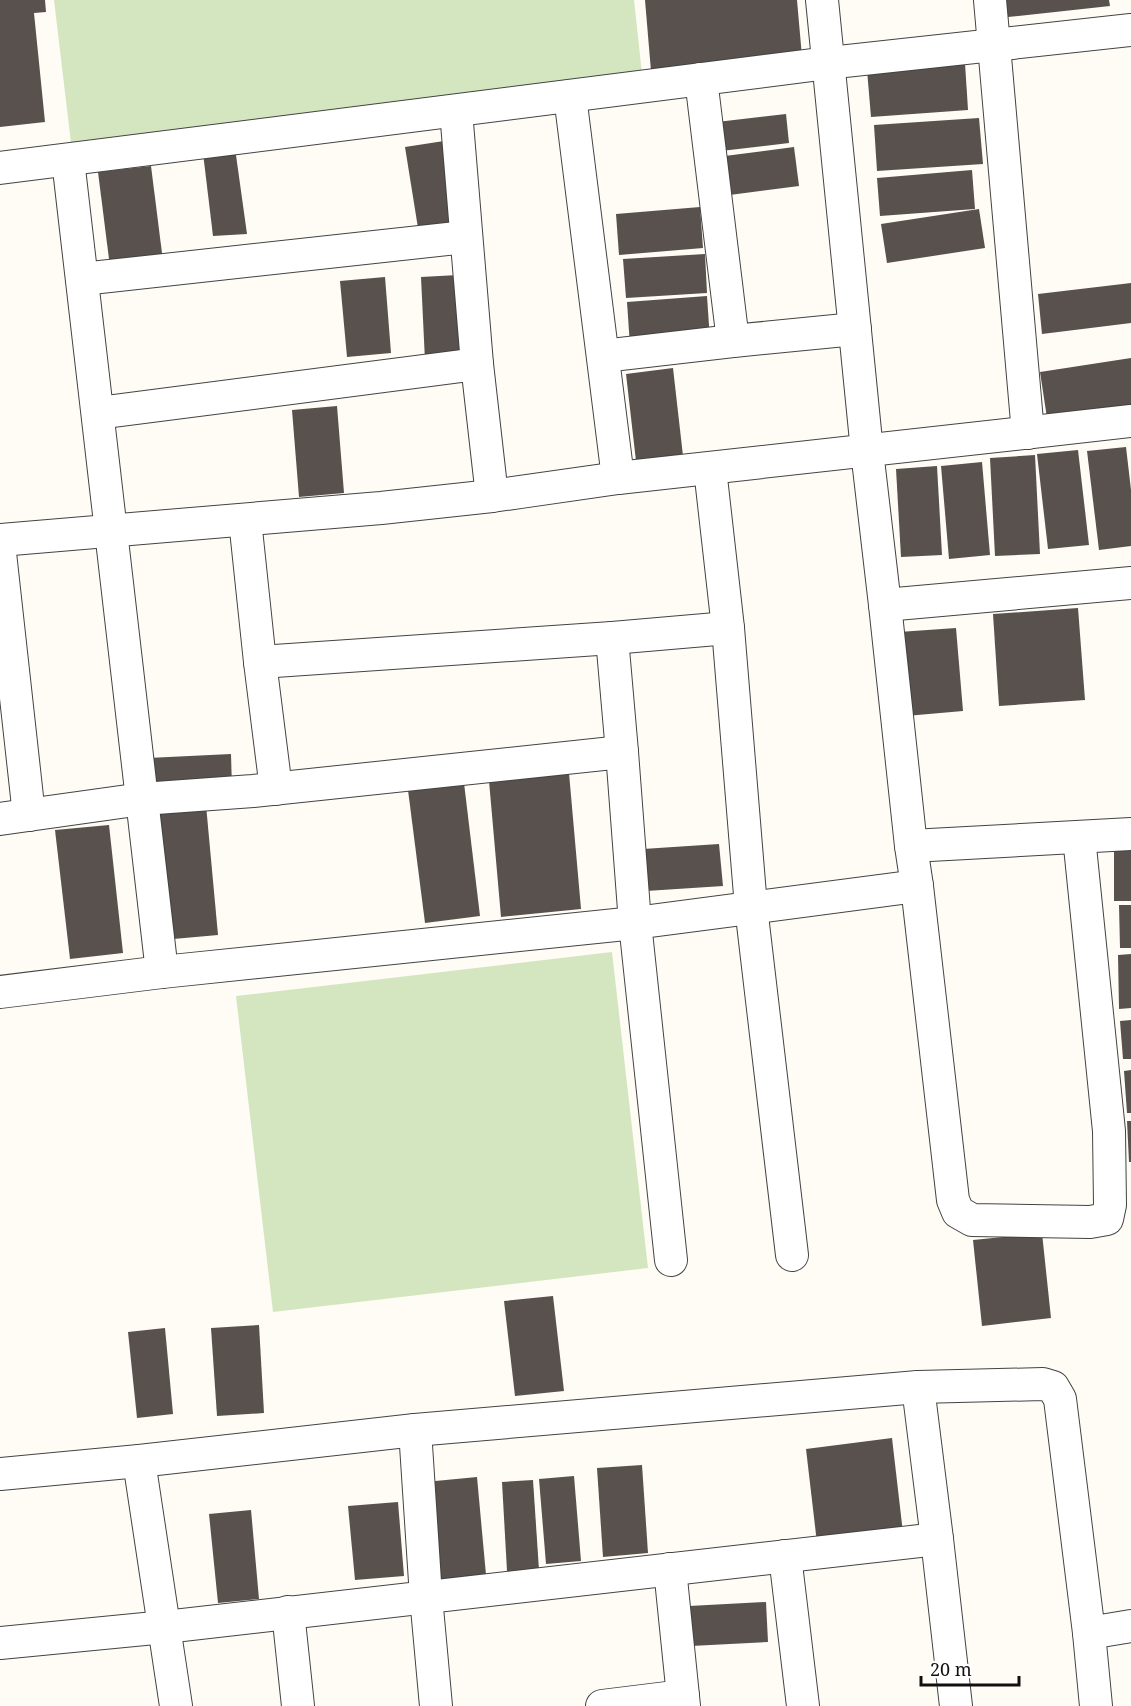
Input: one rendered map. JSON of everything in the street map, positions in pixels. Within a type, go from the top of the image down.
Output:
[{"type":"street","points":[[822,0],[867,452],[953,1200],[958,1212],[972,1220],[1090,1222],[1107,1219],[1110,1205],[1109,1131],[1079,837]]},
{"type":"street","points":[[990,0],[1028,433]]},
{"type":"street","points":[[0,168],[828,63],[1131,30]]},
{"type":"street","points":[[701,79],[733,340]]},
{"type":"street","points":[[570,96],[618,478]]},
{"type":"street","points":[[456,111],[477,364],[492,496]]},
{"type":"street","points":[[68,160],[162,972]]},
{"type":"street","points":[[82,279],[466,237]]},
{"type":"street","points":[[603,356],[733,340],[855,329]]},
{"type":"street","points":[[98,413],[477,364]]},
{"type":"street","points":[[0,540],[381,508],[492,496],[618,478],[1131,421]]},
{"type":"street","points":[[710,469],[728,628],[751,907],[792,1255]]},
{"type":"street","points":[[246,520],[260,662],[276,789]]},
{"type":"street","points":[[0,553],[15,817],[142,799],[276,789],[622,752]]},
{"type":"street","points":[[885,605],[1131,583]]},
{"type":"street","points":[[260,662],[728,628]]},
{"type":"street","points":[[612,638],[634,923],[671,1260]]},
{"type":"street","points":[[911,846],[1131,834]]},
{"type":"street","points":[[0,992],[162,972],[634,923],[917,886]]},
{"type":"street","points":[[0,1474],[415,1430],[918,1387],[1043,1384],[1053,1387],[1060,1399],[1096,1706]]},
{"type":"street","points":[[918,1387],[938,1539],[956,1706]]},
{"type":"street","points":[[415,1430],[436,1706]]},
{"type":"street","points":[[139,1461],[176,1706]]},
{"type":"street","points":[[0,1643],[938,1539]]},
{"type":"street","points":[[785,1556],[803,1706]]},
{"type":"street","points":[[602,1706],[684,1701],[670,1569]]},
{"type":"street","points":[[288,1612],[298,1706]]},
{"type":"street","points":[[1089,1633],[1131,1626]]},
{"type":"green space","points":[[54,0],[634,0],[642,74],[71,143]]},
{"type":"green space","points":[[612,952],[648,1268],[273,1312],[236,996]]},
{"type":"building","points":[[0,0],[45,0],[46,12],[34,13],[45,122],[0,127]]},
{"type":"building","points":[[645,0],[797,0],[802,57],[651,71]]},
{"type":"building","points":[[1006,0],[1109,0],[1110,6],[1008,17]]},
{"type":"building","points":[[965,63],[968,110],[871,117],[867,70]]},
{"type":"building","points":[[786,114],[789,143],[721,151],[717,122]]},
{"type":"building","points":[[979,118],[983,164],[877,171],[874,125]]},
{"type":"building","points":[[444,141],[457,222],[418,228],[405,147]]},
{"type":"building","points":[[794,147],[799,186],[722,196],[717,157]]},
{"type":"building","points":[[235,148],[247,234],[213,236],[203,153]]},
{"type":"building","points":[[151,166],[163,261],[110,267],[98,172]]},
{"type":"building","points":[[972,170],[975,209],[880,216],[877,178]]},
{"type":"building","points":[[700,207],[703,248],[619,255],[616,214]]},
{"type":"building","points":[[979,209],[985,248],[887,263],[881,224]]},
{"type":"building","points":[[705,254],[707,293],[626,298],[623,259]]},
{"type":"building","points":[[458,275],[462,359],[425,361],[421,277]]},
{"type":"building","points":[[385,277],[391,353],[347,357],[340,281]]},
{"type":"building","points":[[1131,283],[1131,323],[1042,334],[1038,294]]},
{"type":"building","points":[[707,296],[710,340],[630,346],[627,302]]},
{"type":"building","points":[[1131,358],[1131,406],[1047,418],[1040,372]]},
{"type":"building","points":[[673,368],[683,456],[636,461],[626,374]]},
{"type":"building","points":[[337,406],[344,493],[299,497],[292,410]]},
{"type":"building","points":[[1126,447],[1131,490],[1131,546],[1099,550],[1087,451]]},
{"type":"building","points":[[1078,450],[1089,545],[1048,549],[1037,454]]},
{"type":"building","points":[[1035,455],[1040,554],[995,556],[990,458]]},
{"type":"building","points":[[982,462],[990,555],[949,559],[941,466]]},
{"type":"building","points":[[937,466],[942,555],[901,557],[896,469]]},
{"type":"building","points":[[1078,608],[1085,700],[999,706],[993,614]]},
{"type":"building","points":[[956,628],[963,711],[906,716],[899,632]]},
{"type":"building","points":[[231,754],[232,789],[150,793],[148,758]]},
{"type":"building","points":[[569,773],[581,909],[501,917],[489,781]]},
{"type":"building","points":[[464,783],[480,916],[425,923],[408,790]]},
{"type":"building","points":[[206,805],[218,935],[162,940],[150,811]]},
{"type":"building","points":[[109,825],[123,953],[70,959],[55,830]]},
{"type":"building","points":[[719,844],[723,886],[646,891],[643,849]]},
{"type":"building","points":[[1114,850],[1131,850],[1131,901],[1114,901]]},
{"type":"building","points":[[1119,905],[1131,905],[1131,948],[1120,948]]},
{"type":"building","points":[[1131,954],[1131,1008],[1119,1009],[1118,955]]},
{"type":"building","points":[[1131,1020],[1131,1059],[1123,1059],[1120,1021]]},
{"type":"building","points":[[1131,1070],[1131,1113],[1127,1113],[1124,1071]]},
{"type":"building","points":[[1127,1121],[1131,1121],[1131,1162],[1129,1162]]},
{"type":"building","points":[[1042,1233],[1051,1318],[982,1326],[973,1240]]},
{"type":"building","points":[[553,1296],[564,1391],[515,1396],[504,1301]]},
{"type":"building","points":[[259,1325],[264,1413],[217,1416],[211,1328]]},
{"type":"building","points":[[165,1328],[173,1414],[137,1418],[128,1332]]},
{"type":"building","points":[[892,1438],[903,1533],[817,1543],[806,1449]]},
{"type":"building","points":[[642,1465],[648,1553],[603,1557],[597,1468]]},
{"type":"building","points":[[574,1476],[581,1561],[546,1564],[539,1479]]},
{"type":"building","points":[[477,1477],[486,1575],[434,1580],[425,1482]]},
{"type":"building","points":[[533,1480],[539,1570],[507,1571],[502,1482]]},
{"type":"building","points":[[398,1502],[404,1576],[355,1580],[348,1506]]},
{"type":"building","points":[[251,1510],[259,1599],[218,1603],[209,1514]]},
{"type":"building","points":[[766,1602],[768,1642],[691,1646],[689,1606]]}]
